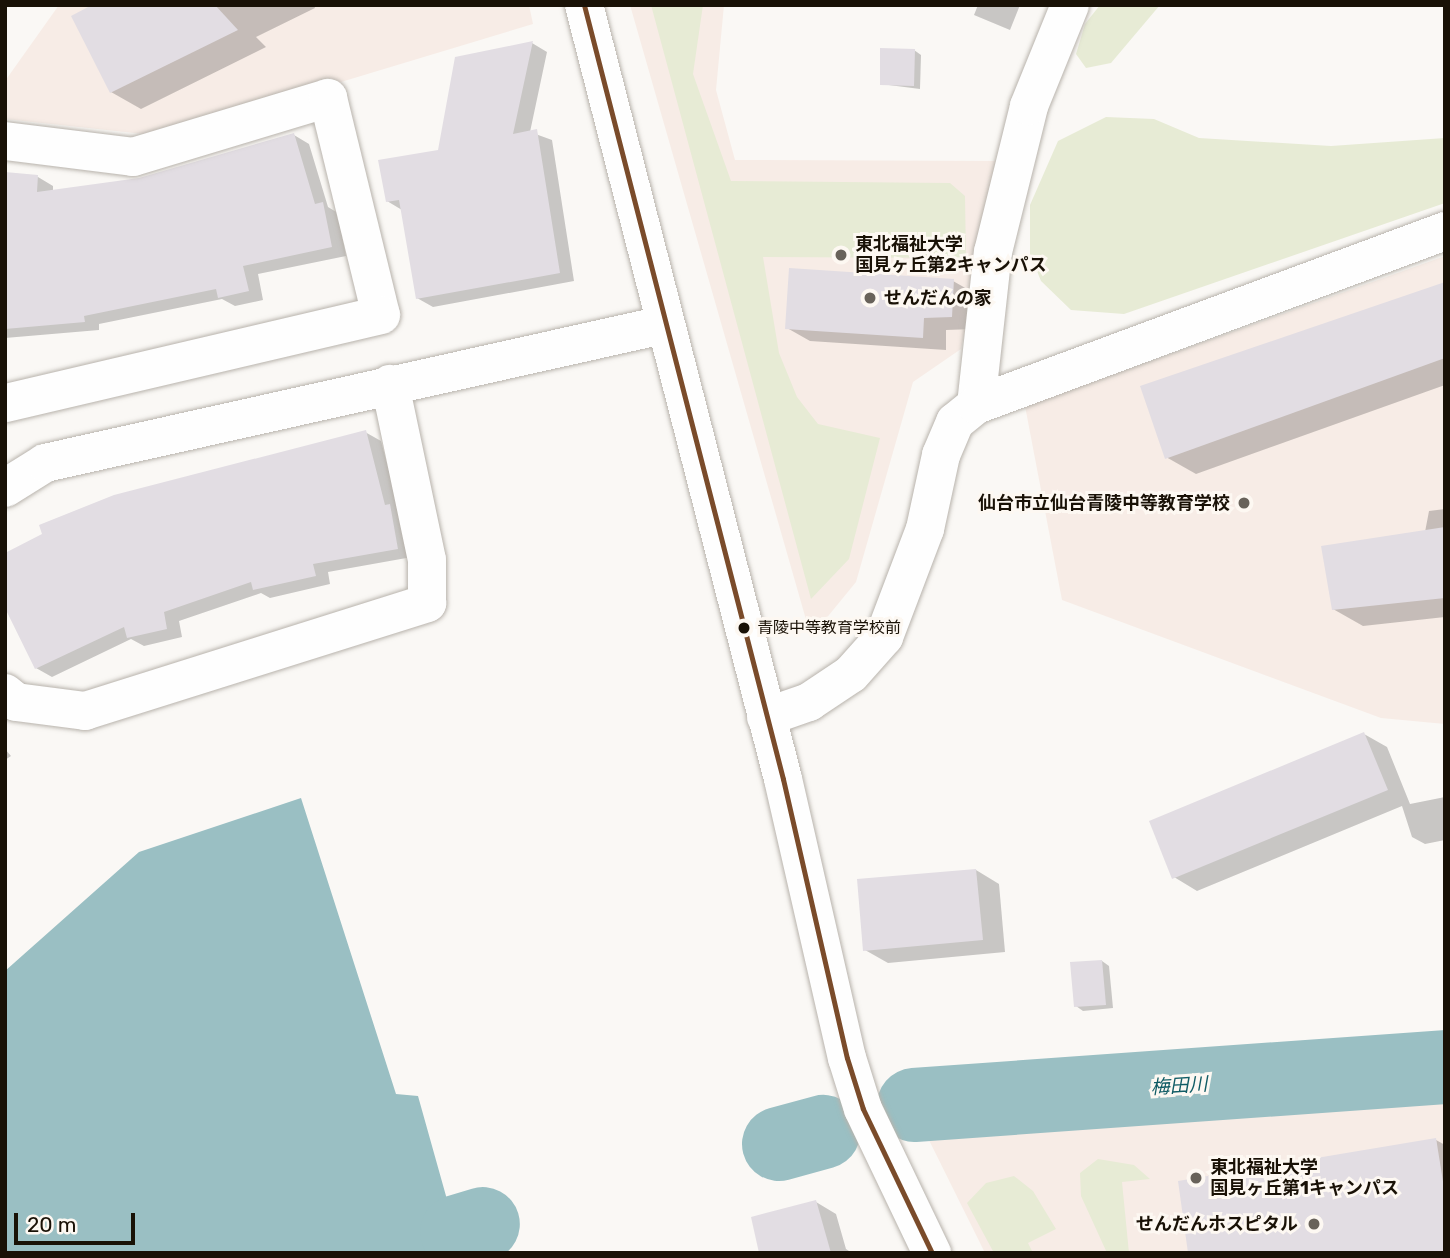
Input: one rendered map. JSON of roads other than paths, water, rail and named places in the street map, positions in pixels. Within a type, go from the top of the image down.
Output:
[{"type":"street","points":[[584,5],[663,325],[766,717],[847,1058],[863,1109],[932,1253]]},
{"type":"street","points":[[976,405],[993,251],[1030,106],[1070,5]]},
{"type":"street","points":[[5,141],[133,157],[328,99],[381,315],[5,403]]},
{"type":"street","points":[[766,717],[809,702],[851,674],[884,637],[925,529],[941,455],[955,422],[976,405],[1445,231]]},
{"type":"street","points":[[5,488],[45,463],[663,325]]},
{"type":"street","points":[[5,693],[16,702],[85,711],[427,603],[427,560],[390,384]]},
{"type":"water","points":[[301,798],[396,1094],[418,1096],[462,1253],[5,1253],[5,971],[139,852]]},
{"type":"waterway","name":"梅田川","points":[[914,1105],[1445,1067]]},
{"type":"waterway","name":"梅田川","points":[[779,1144],[823,1132]]},
{"type":"waterway","name":"梅田川","points":[[457,1232],[483,1224]]},
{"type":"place","name":"東北福祉大学 国見ヶ丘第2キャンパス","points":[[841,255]]},
{"type":"place","name":"せんだんの家","points":[[870,298]]},
{"type":"place","name":"仙台市立仙台青陵中等教育学校","points":[[1244,503]]},
{"type":"place","name":"青陵中等教育学校前","points":[[744,628]]},
{"type":"place","name":"東北福祉大学 国見ヶ丘第1キャンパス","points":[[1196,1178]]},
{"type":"place","name":"せんだんホスピタル","points":[[1314,1224]]}]
